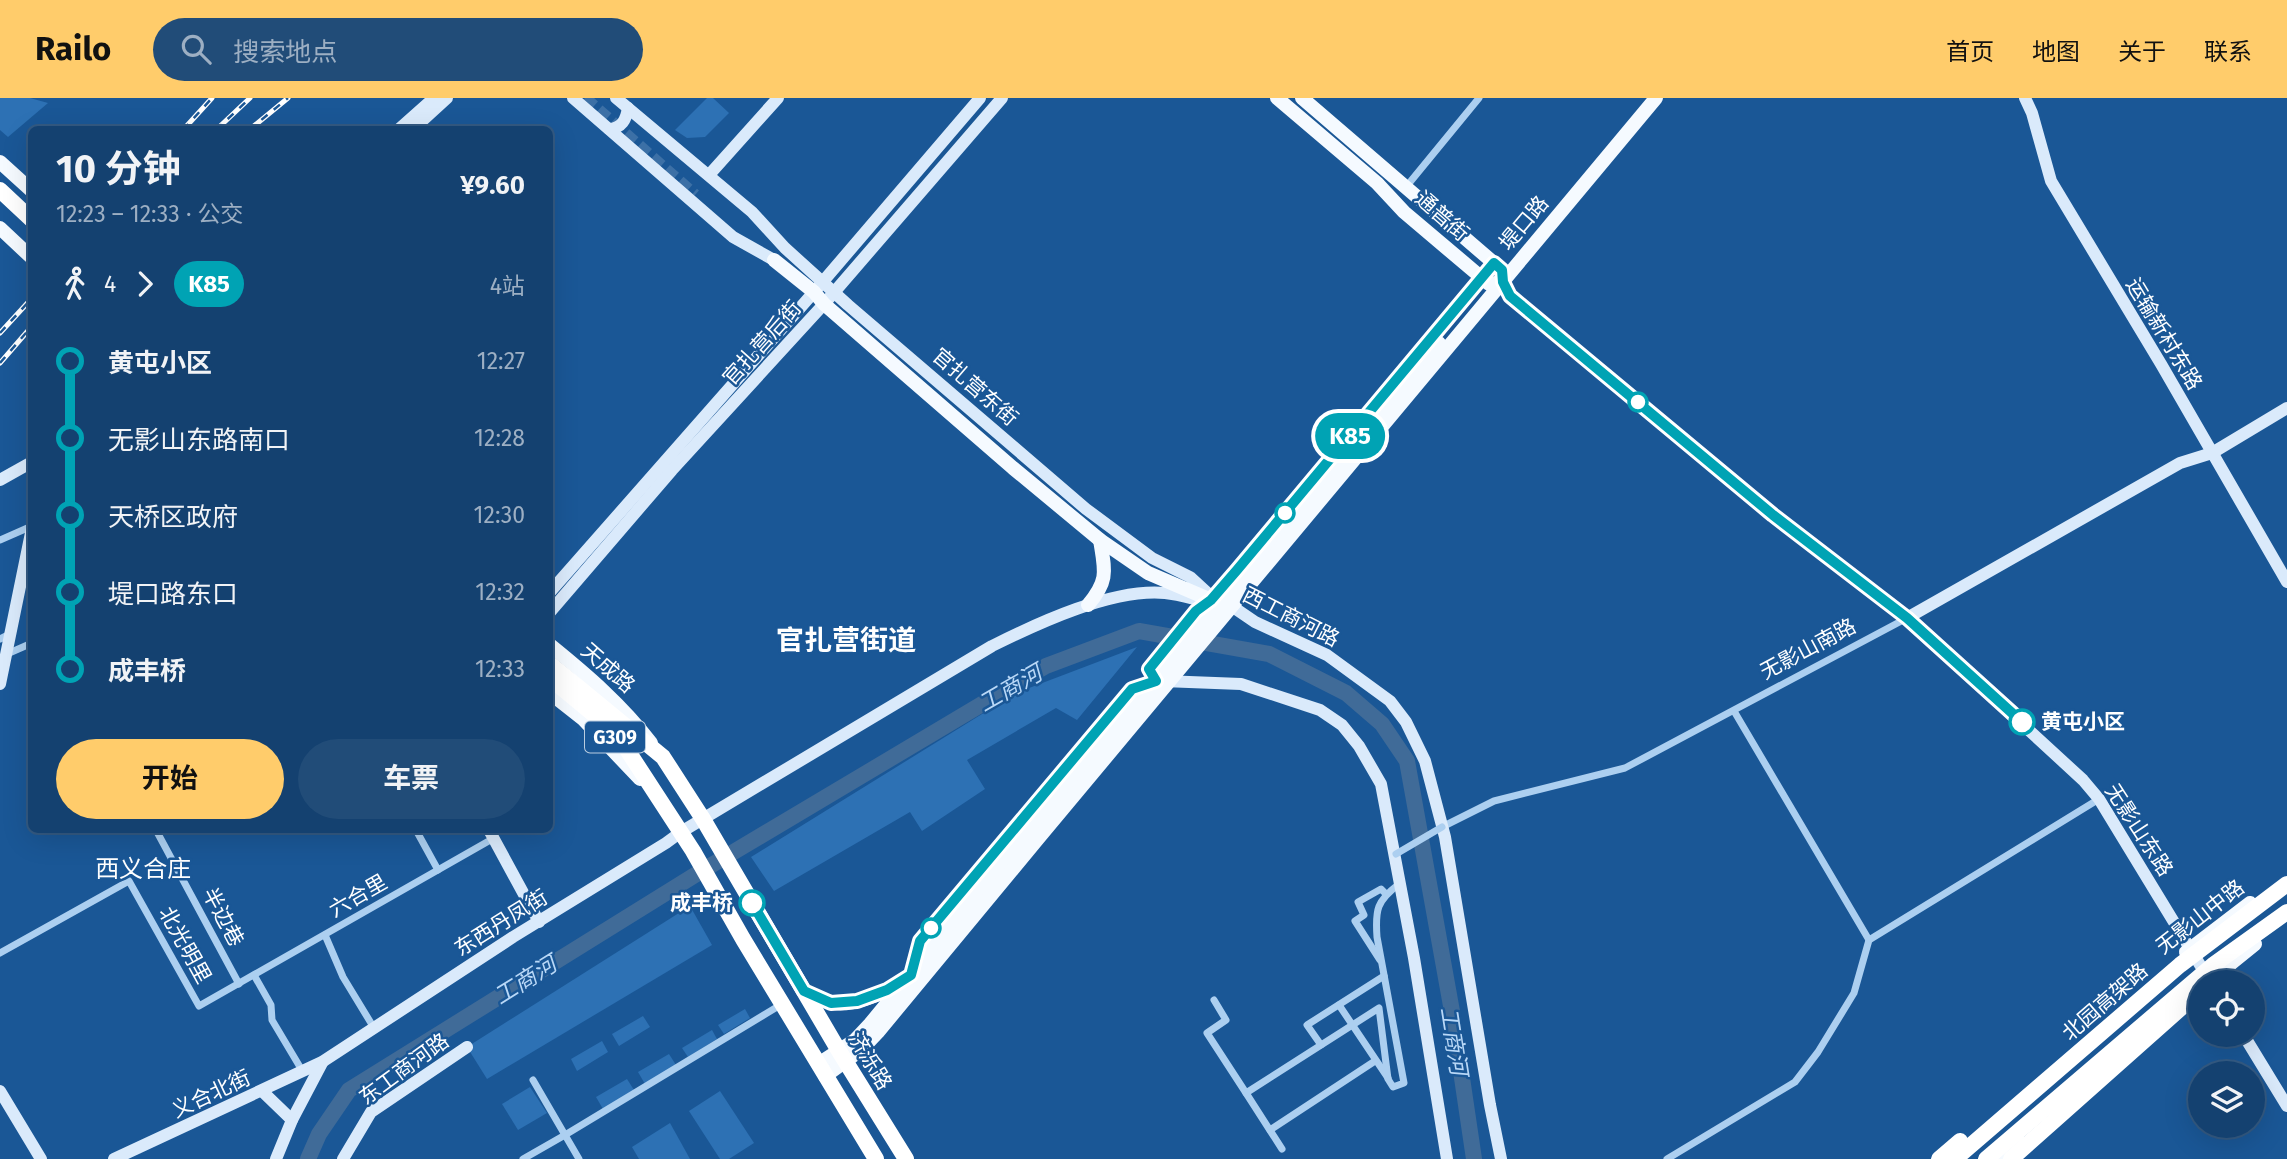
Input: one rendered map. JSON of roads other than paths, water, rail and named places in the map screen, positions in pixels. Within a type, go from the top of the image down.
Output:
[{"type":"highway","points":[[0,190],[28,216]]},
{"type":"highway","points":[[0,204],[28,230]]},
{"type":"highway","name":"天成路","points":[[553,666],[663,757],[703,819]]},
{"type":"highway","name":"G309","points":[[553,680],[597,717],[624,746],[666,808],[873,1158]]},
{"type":"highway","name":"济泺路","points":[[703,819],[906,1159]]},
{"type":"highway","name":"北园高架路","points":[[1953,1159],[2180,965],[2287,884]]},
{"type":"highway","points":[[2223,970],[2287,916]]},
{"type":"highway","name":"北园高架路","points":[[1986,1159],[2213,965],[2287,916]]},
{"type":"highway","points":[[1939,1159],[2038,1074],[2180,965]]},
{"type":"highway","points":[[2011,1159],[2188,1000]]},
{"type":"main road","points":[[402,126],[434,98]]},
{"type":"main road","points":[[416,126],[447,98]]},
{"type":"main road","name":"官扎营东街","points":[[573,98],[733,237],[834,292],[1095,516],[1152,558],[1190,577],[1214,600]]},
{"type":"main road","name":"官扎营东街","points":[[616,98],[752,212],[819,286],[824,304],[1004,460],[1100,540],[1148,573],[1214,600]]},
{"type":"main road","points":[[709,175],[778,98]]},
{"type":"main road","name":"官扎营后街","points":[[553,589],[980,98]]},
{"type":"main road","name":"官扎营后街","points":[[553,609],[672,471],[824,304],[1002,98]]},
{"type":"main road","name":"通普街","points":[[1277,98],[1377,183],[1404,212],[1498,278]]},
{"type":"main road","name":"通普街","points":[[1301,98],[1406,187],[1498,278]]},
{"type":"main road","name":"堤口路","points":[[822,1070],[878,1032],[1214,619],[1237,609],[1498,278],[1645,98]]},
{"type":"main road","name":"堤口路","points":[[1214,619],[1214,600],[1656,98]]},
{"type":"main road","name":"运输新村东路","points":[[2025,98],[2032,113],[2051,181],[2287,582]]},
{"type":"main road","points":[[609,129],[624,123],[628,108]]},
{"type":"main road","points":[[0,162],[28,187]]},
{"type":"main road","points":[[695,195],[774,260]]},
{"type":"main road","points":[[0,228],[28,254]]},
{"type":"main road","name":"无影山东路","points":[[1498,278],[1510,296],[1737,485],[1907,618],[2083,780],[2099,799],[2189,948],[2199,970]]},
{"type":"main road","name":"无影山南路","points":[[1907,618],[2180,463],[2212,453],[2287,408]]},
{"type":"main road","points":[[0,480],[28,464]]},
{"type":"main road","points":[[1088,605],[1100,591],[1105,572],[1100,540]]},
{"type":"main road","points":[[0,684],[6,654],[5,636],[28,543]]},
{"type":"main road","name":"西工商河路","points":[[703,819],[992,646],[1043,621],[1088,605],[1128,595],[1164,593],[1214,600],[1237,609],[1255,622],[1327,655],[1390,701],[1406,722],[1425,761],[1442,827],[1490,1105],[1502,1159]]},
{"type":"main road","name":"天成路","points":[[553,648],[631,717],[663,757]]},
{"type":"main road","points":[[1163,681],[1241,684],[1320,710],[1342,725],[1359,746],[1381,784],[1415,958],[1447,1159]]},
{"type":"main road","name":"堤口路","points":[[843,1057],[1163,681]]},
{"type":"main road","points":[[553,696],[583,719],[666,808]]},
{"type":"main road","name":"东西丹凤街","points":[[322,1062],[703,819]]},
{"type":"main road","points":[[491,834],[538,922]]},
{"type":"main road","name":"无影山中路","points":[[1953,1159],[2086,1044],[2189,948],[2287,878]]},
{"type":"main road","points":[[804,991],[831,1003],[857,1001],[887,990],[911,975]]},
{"type":"main road","points":[[1999,1159],[2188,999]]},
{"type":"main road","name":"东工商河路","points":[[343,1159],[371,1112],[467,1047]]},
{"type":"main road","points":[[2251,1047],[2287,1106]]},
{"type":"main road","points":[[276,1159],[292,1120],[322,1062]]},
{"type":"main road","name":"义合北街","points":[[114,1159],[322,1062]]},
{"type":"main road","points":[[0,1091],[41,1159]]},
{"type":"main road","points":[[262,1091],[292,1120]]},
{"type":"street","points":[[1406,187],[1479,98]]},
{"type":"street","points":[[0,540],[28,529]]},
{"type":"street","name":"无影山南路","points":[[1395,854],[1494,801],[1625,768],[1907,618]]},
{"type":"street","points":[[6,654],[28,645]]},
{"type":"street","points":[[1734,711],[1869,940]]},
{"type":"street","points":[[1667,1159],[1795,1082],[1818,1052],[1854,993],[1869,940],[2099,799]]},
{"type":"street","name":"半边巷","points":[[158,833],[239,984]]},
{"type":"street","points":[[418,833],[438,870]]},
{"type":"street","name":"六合里","points":[[239,984],[438,870],[491,834]]},
{"type":"street","name":"北光明里","points":[[0,953],[129,881],[199,1006],[239,984]]},
{"type":"street","points":[[1339,1005],[1393,1087],[1404,1083],[1375,914],[1386,894],[1399,884]]},
{"type":"street","points":[[1382,963],[1355,921],[1364,915],[1358,902],[1381,889],[1386,894]]},
{"type":"street","points":[[325,936],[343,977],[374,1028]]},
{"type":"street","points":[[254,975],[271,1005],[272,1020],[304,1072]]},
{"type":"street","points":[[1321,1045],[1307,1025],[1384,976]]},
{"type":"street","points":[[1214,1000],[1226,1020],[1207,1032],[1282,1149]]},
{"type":"street","points":[[1246,1093],[1389,1001]]},
{"type":"street","points":[[523,1159],[782,1004]]},
{"type":"street","points":[[1379,1008],[1388,1079]]},
{"type":"street","points":[[1270,1130],[1375,1061]]},
{"type":"street","points":[[533,1080],[579,1159]]},
{"type":"waterway","name":"工商河","points":[[308,1159],[319,1134],[349,1090],[695,875],[1046,666],[1139,631],[1269,654],[1346,693],[1382,724],[1407,761],[1453,1017],[1474,1159]]},
{"type":"tunnel","points":[[585,98],[695,195]]},
{"type":"railway","points":[[187,126],[212,98]]},
{"type":"railway","points":[[220,126],[250,98]]},
{"type":"railway","points":[[254,126],[288,98]]},
{"type":"railway","points":[[0,333],[28,302]]},
{"type":"railway","points":[[0,363],[28,331]]},
{"type":"place","name":"黄屯小区","points":[[2022,722]]},
{"type":"place","name":"成丰桥","points":[[752,903]]},
{"type":"district","name":"官扎营街道","points":[[846,640]]},
{"type":"district","name":"西义合庄","points":[[143,869]]}]
